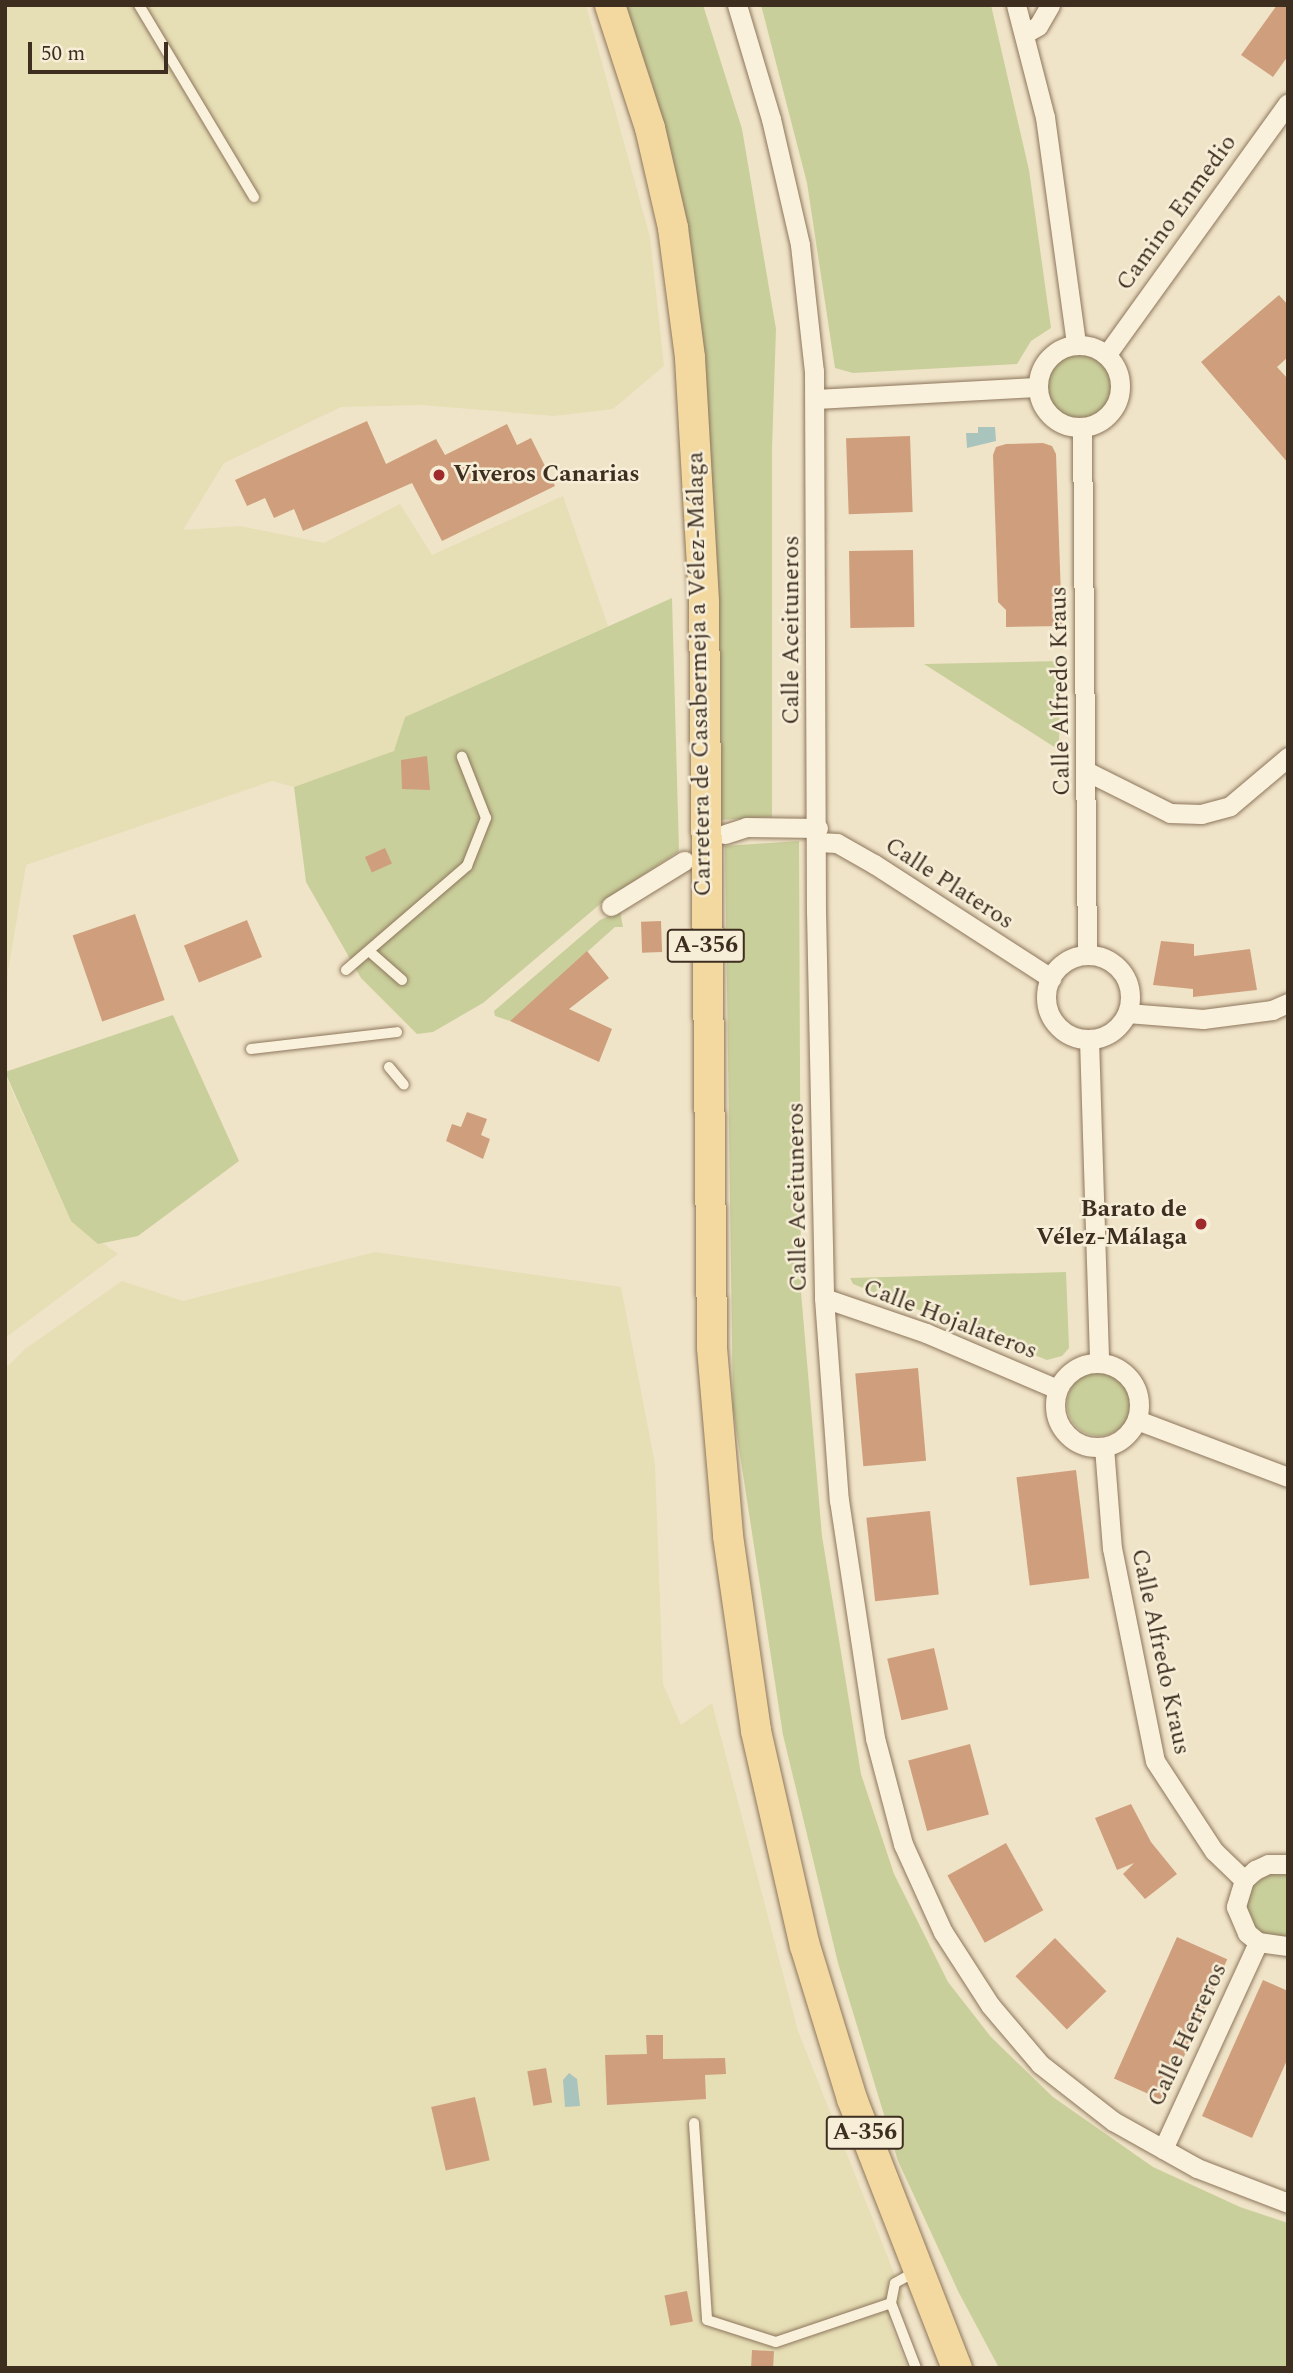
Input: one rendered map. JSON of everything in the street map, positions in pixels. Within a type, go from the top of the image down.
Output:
[{"type":"main road","name":"Carretera de Casabermeja a Vélez-Málaga","points":[[610,5],[650,128],[673,228],[690,358],[704,603],[712,1348],[728,1536],[756,1731],[805,1946],[852,2099],[917,2271],[960,2365]]},
{"type":"street","name":"Calle Aceituneros","points":[[737,5],[771,119],[800,245],[816,399],[824,1298],[839,1500],[855,1626],[875,1738],[903,1844],[943,1932],[990,2005],[1040,2064],[1113,2121],[1197,2168],[1288,2203]]},
{"type":"street","points":[[1016,5],[1045,117],[1076,344]]},
{"type":"street","points":[[1024,34],[1038,26],[1050,5]]},
{"type":"street","name":"Camino Enmedio","points":[[1107,354],[1286,109]]},
{"type":"street","points":[[1076,344],[1107,354],[1121,383],[1119,399],[1097,423],[1082,427],[1050,416],[1036,387],[1049,359],[1076,344]]},
{"type":"street","points":[[816,399],[1036,387]]},
{"type":"street","name":"Calle Alfredo Kraus","points":[[1082,427],[1087,955]]},
{"type":"street","points":[[1086,771],[1170,813],[1201,814],[1230,806],[1288,757]]},
{"type":"street","name":"Calle Plateros","points":[[725,834],[746,827],[818,835],[837,843],[1051,978]]},
{"type":"street","points":[[611,906],[684,861]]},
{"type":"street","points":[[1087,955],[1118,967],[1130,997],[1127,1013],[1111,1031],[1089,1039],[1065,1031],[1049,1012],[1051,978],[1060,966],[1087,955]]},
{"type":"street","points":[[1127,1013],[1203,1019],[1272,1010],[1288,1003]]},
{"type":"street","points":[[1089,1039],[1099,1362]]},
{"type":"street","name":"Calle Hojalateros","points":[[824,1298],[926,1333],[1057,1389]]},
{"type":"street","points":[[1099,1362],[1114,1365],[1132,1381],[1140,1404],[1137,1420],[1118,1442],[1104,1447],[1086,1446],[1064,1431],[1054,1407],[1057,1389],[1074,1370],[1099,1362]]},
{"type":"street","points":[[1137,1420],[1288,1477]]},
{"type":"street","name":"Calle Alfredo Kraus","points":[[1104,1447],[1112,1548],[1155,1761],[1214,1851],[1244,1880]]},
{"type":"street","points":[[1288,1864],[1268,1864],[1244,1880],[1238,1893],[1237,1914],[1247,1933],[1258,1942],[1288,1946]]},
{"type":"street","name":"Calle Herreros","points":[[1163,2149],[1258,1942]]},
{"type":"lane","points":[[139,5],[254,197]]},
{"type":"lane","points":[[346,970],[467,866],[486,818],[462,757]]},
{"type":"lane","points":[[369,951],[402,980]]},
{"type":"lane","points":[[251,1049],[397,1032]]},
{"type":"lane","points":[[389,1067],[404,1085]]},
{"type":"lane","points":[[694,2123],[707,2320],[776,2342],[891,2303]]},
{"type":"lane","points":[[916,2368],[891,2303],[895,2283],[917,2271]]},
{"type":"shaded area","points":[[5,5],[586,5],[650,237],[664,366],[613,409],[554,416],[421,405],[341,407],[224,463],[183,530],[240,526],[324,543],[400,504],[432,555],[563,496],[608,626],[405,717],[395,751],[294,787],[272,781],[26,865],[8,971],[5,1040]]},
{"type":"shaded area","points":[[5,1075],[71,1221],[118,1254],[5,1338]]},
{"type":"shaded area","points":[[375,1252],[621,1287],[655,1464],[663,1684],[681,1725],[712,1703],[798,2031],[904,2298],[889,2321],[907,2368],[5,2368],[5,1369],[25,1349],[122,1281],[183,1301]]},
{"type":"green space","points":[[625,5],[703,5],[742,129],[776,329],[772,449],[772,817],[719,820],[704,351],[688,227],[652,83]]},
{"type":"green space","points":[[761,5],[991,5],[1029,170],[1051,328],[1031,341],[1017,364],[853,373],[835,368],[807,183]]},
{"type":"green space","points":[[1080,354],[1103,364],[1113,387],[1103,410],[1080,420],[1057,410],[1047,387],[1057,364]]},
{"type":"green space","points":[[672,598],[679,851],[605,900],[483,1003],[433,1032],[417,1034],[361,978],[306,882],[294,787],[394,751],[405,717]]},
{"type":"green space","points":[[1060,661],[1059,750],[924,664]]},
{"type":"green space","points":[[799,841],[801,1292],[822,1536],[861,1774],[894,1874],[948,1982],[991,2037],[1053,2097],[1153,2167],[1240,2207],[1288,2223],[1288,2368],[999,2368],[959,2293],[898,2161],[838,1963],[783,1735],[733,1409],[725,846]]},
{"type":"green space","points":[[620,911],[623,927],[615,927],[510,1021],[495,1016],[494,1011],[600,920]]},
{"type":"green space","points":[[173,1015],[239,1161],[138,1236],[98,1244],[71,1221],[5,1072]]},
{"type":"green space","points":[[1066,1272],[1069,1348],[1062,1356],[1047,1360],[853,1284],[850,1278]]},
{"type":"green space","points":[[1099,1372],[1117,1378],[1125,1386],[1131,1404],[1125,1422],[1117,1430],[1099,1436],[1081,1430],[1073,1422],[1067,1404],[1073,1386],[1081,1378]]},
{"type":"green space","points":[[1269,1874],[1288,1875],[1288,1938],[1274,1939],[1255,1930],[1245,1909],[1251,1887]]},
{"type":"water","points":[[978,427],[995,427],[996,441],[967,448],[966,433],[978,433]]},
{"type":"water","points":[[569,2073],[577,2079],[580,2106],[565,2107],[563,2080]]},
{"type":"building","points":[[1277,5],[1288,5],[1288,56],[1273,77],[1241,55]]},
{"type":"building","points":[[1279,295],[1288,305],[1288,357],[1277,367],[1288,379],[1288,463],[1201,362]]},
{"type":"building","points":[[367,421],[386,464],[436,439],[445,455],[507,424],[517,445],[531,438],[555,486],[442,541],[412,483],[303,531],[294,509],[274,518],[265,498],[247,506],[235,480]]},
{"type":"building","points":[[910,436],[913,512],[849,514],[846,438]]},
{"type":"building","points":[[1043,443],[1052,446],[1056,454],[1062,626],[1006,627],[1006,610],[998,602],[993,455],[996,447],[1006,444]]},
{"type":"building","points":[[913,550],[914,627],[850,628],[849,551]]},
{"type":"building","points":[[427,756],[430,790],[402,789],[401,760]]},
{"type":"building","points":[[385,848],[392,864],[372,872],[365,857]]},
{"type":"building","points":[[135,914],[165,1000],[102,1022],[73,935]]},
{"type":"building","points":[[247,920],[262,957],[199,983],[184,945]]},
{"type":"building","points":[[661,921],[662,952],[642,953],[641,922]]},
{"type":"building","points":[[1161,941],[1194,944],[1194,956],[1250,949],[1257,990],[1193,997],[1193,989],[1153,985]]},
{"type":"building","points":[[587,951],[609,978],[569,1009],[612,1029],[599,1062],[510,1021]]},
{"type":"building","points":[[467,1112],[487,1119],[481,1135],[490,1139],[483,1159],[446,1141],[452,1124],[461,1127]]},
{"type":"building","points":[[918,1368],[926,1461],[863,1466],[855,1373]]},
{"type":"building","points":[[1076,1470],[1089,1578],[1030,1585],[1016,1477]]},
{"type":"building","points":[[930,1511],[939,1595],[875,1601],[866,1518]]},
{"type":"building","points":[[934,1648],[948,1709],[901,1720],[887,1659]]},
{"type":"building","points":[[970,1744],[989,1815],[927,1831],[908,1761]]},
{"type":"building","points":[[1131,1804],[1151,1842],[1177,1874],[1145,1899],[1123,1874],[1134,1863],[1117,1870],[1095,1818]]},
{"type":"building","points":[[1006,1843],[1043,1910],[985,1943],[947,1875]]},
{"type":"building","points":[[1177,1937],[1227,1959],[1164,2101],[1114,2079]]},
{"type":"building","points":[[1055,1938],[1106,1991],[1067,2029],[1015,1976]]},
{"type":"building","points":[[1263,1980],[1288,1991],[1288,2058],[1252,2138],[1202,2116]]},
{"type":"building","points":[[646,2035],[663,2035],[663,2059],[725,2058],[726,2074],[705,2075],[706,2099],[607,2105],[605,2055],[647,2054]]},
{"type":"building","points":[[546,2068],[552,2102],[533,2106],[527,2071]]},
{"type":"building","points":[[475,2097],[490,2160],[446,2170],[431,2107]]},
{"type":"building","points":[[687,2291],[693,2321],[670,2326],[664,2295]]},
{"type":"building","points":[[752,2350],[774,2351],[773,2368],[751,2368]]},
{"type":"place","name":"Viveros Canarias","points":[[439,475]]},
{"type":"place","name":"Barato de Vélez-Málaga","points":[[1201,1224]]}]
